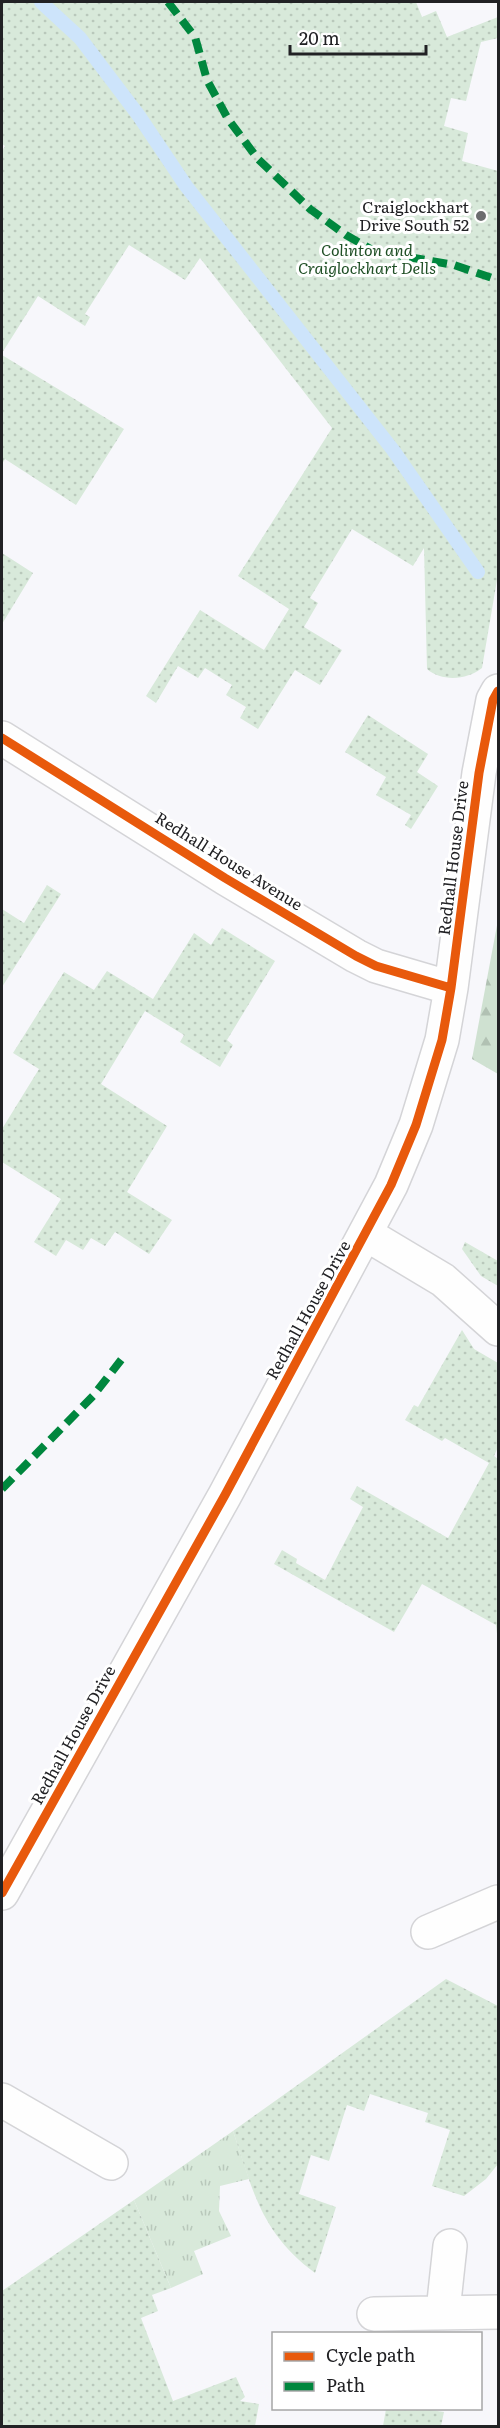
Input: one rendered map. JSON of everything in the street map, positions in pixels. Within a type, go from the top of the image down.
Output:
[{"type":"street","name":"Redhall House Drive","points":[[2,1893],[225,1495],[366,1234],[391,1185],[416,1125],[442,1040],[479,773],[493,700],[498,691]]},
{"type":"street","name":"Redhall House Avenue","points":[[2,738],[225,878],[356,956],[376,966],[451,988]]},
{"type":"street","points":[[366,1234],[443,1280],[498,1329]]},
{"type":"street","points":[[428,1932],[498,1902]]},
{"type":"street","points":[[2,2100],[111,2163]]},
{"type":"street","points":[[443,2311],[450,2246]]},
{"type":"street","points":[[374,2314],[443,2311],[498,2312]]},
{"type":"green space","name":"Colinton and Craiglockhart Dells","points":[[2,2],[416,2],[422,17],[436,11],[447,37],[498,17],[498,38],[481,42],[466,101],[451,98],[444,126],[468,133],[462,161],[498,171],[498,574],[482,668],[469,675],[454,678],[440,676],[427,669],[424,548],[413,566],[352,529],[310,598],[318,603],[304,627],[342,650],[320,685],[295,670],[258,729],[240,718],[246,707],[226,695],[232,685],[205,668],[198,678],[178,666],[156,703],[146,696],[200,610],[264,650],[289,609],[238,576],[332,428],[200,258],[185,280],[129,245],[85,314],[90,317],[85,326],[38,296],[2,353],[2,151],[5,146],[2,144]]},
{"type":"green space","points":[[2,355],[124,429],[76,505],[5,459],[2,464]]},
{"type":"green space","points":[[2,553],[33,573],[2,624]]},
{"type":"green space","points":[[368,715],[428,754],[417,772],[438,786],[411,829],[405,825],[411,815],[376,795],[386,777],[345,752]]},
{"type":"green space","points":[[47,885],[61,894],[2,987],[2,909],[24,923]]},
{"type":"green space","points":[[498,920],[498,1074],[472,1059]]},
{"type":"green space","points":[[222,928],[275,961],[227,1040],[233,1045],[220,1067],[180,1042],[184,1035],[145,1011],[101,1084],[167,1126],[127,1192],[172,1220],[149,1254],[115,1232],[105,1246],[91,1238],[83,1250],[66,1240],[56,1256],[34,1242],[61,1199],[2,1162],[2,1129],[39,1069],[13,1053],[64,972],[94,990],[107,971],[153,999],[194,933],[211,945]]},
{"type":"green space","points":[[465,1242],[498,1261],[498,1286],[481,1276],[462,1249]]},
{"type":"green space","points":[[462,1330],[474,1349],[498,1363],[498,1447],[494,1456],[498,1459],[498,1642],[496,1625],[422,1584],[394,1632],[274,1564],[282,1550],[297,1559],[296,1563],[325,1580],[363,1507],[350,1499],[357,1486],[448,1538],[489,1463],[445,1438],[442,1441],[405,1420],[414,1405],[418,1407]]},
{"type":"green space","points":[[446,1979],[498,2006],[498,2164],[486,2179],[464,2196],[432,2186],[450,2130],[425,2122],[428,2113],[370,2094],[364,2111],[347,2105],[329,2161],[311,2155],[299,2194],[336,2207],[315,2273],[282,2242],[261,2209],[233,2131]]},
{"type":"green space","points":[[233,2131],[249,2179],[220,2186],[219,2211],[231,2236],[194,2251],[203,2274],[171,2288],[134,2200]]},
{"type":"green space","points":[[134,2200],[171,2288],[152,2295],[158,2311],[141,2318],[173,2401],[236,2377],[245,2397],[240,2401],[259,2404],[255,2426],[2,2426],[2,2291]]},
{"type":"green space","points":[[386,2410],[444,2412],[441,2426],[383,2426]]},
{"type":"waterway","points":[[41,2],[80,38],[139,116],[186,186],[393,450],[478,572]]},
{"type":"marked path","points":[[168,2],[195,37],[207,80],[228,119],[258,159],[310,209],[346,235],[374,251],[454,265],[498,280]]},
{"type":"marked path","points":[[2,1489],[93,1396],[125,1355]]},
{"type":"cycle path","points":[[2,1893],[225,1495],[391,1185],[416,1125],[442,1040],[479,773],[493,700],[498,691]]},
{"type":"cycle path","points":[[2,738],[225,878],[356,956],[376,966],[451,988]]},
{"type":"place","name":"Craiglockhart Drive South 52","points":[[481,216]]}]
